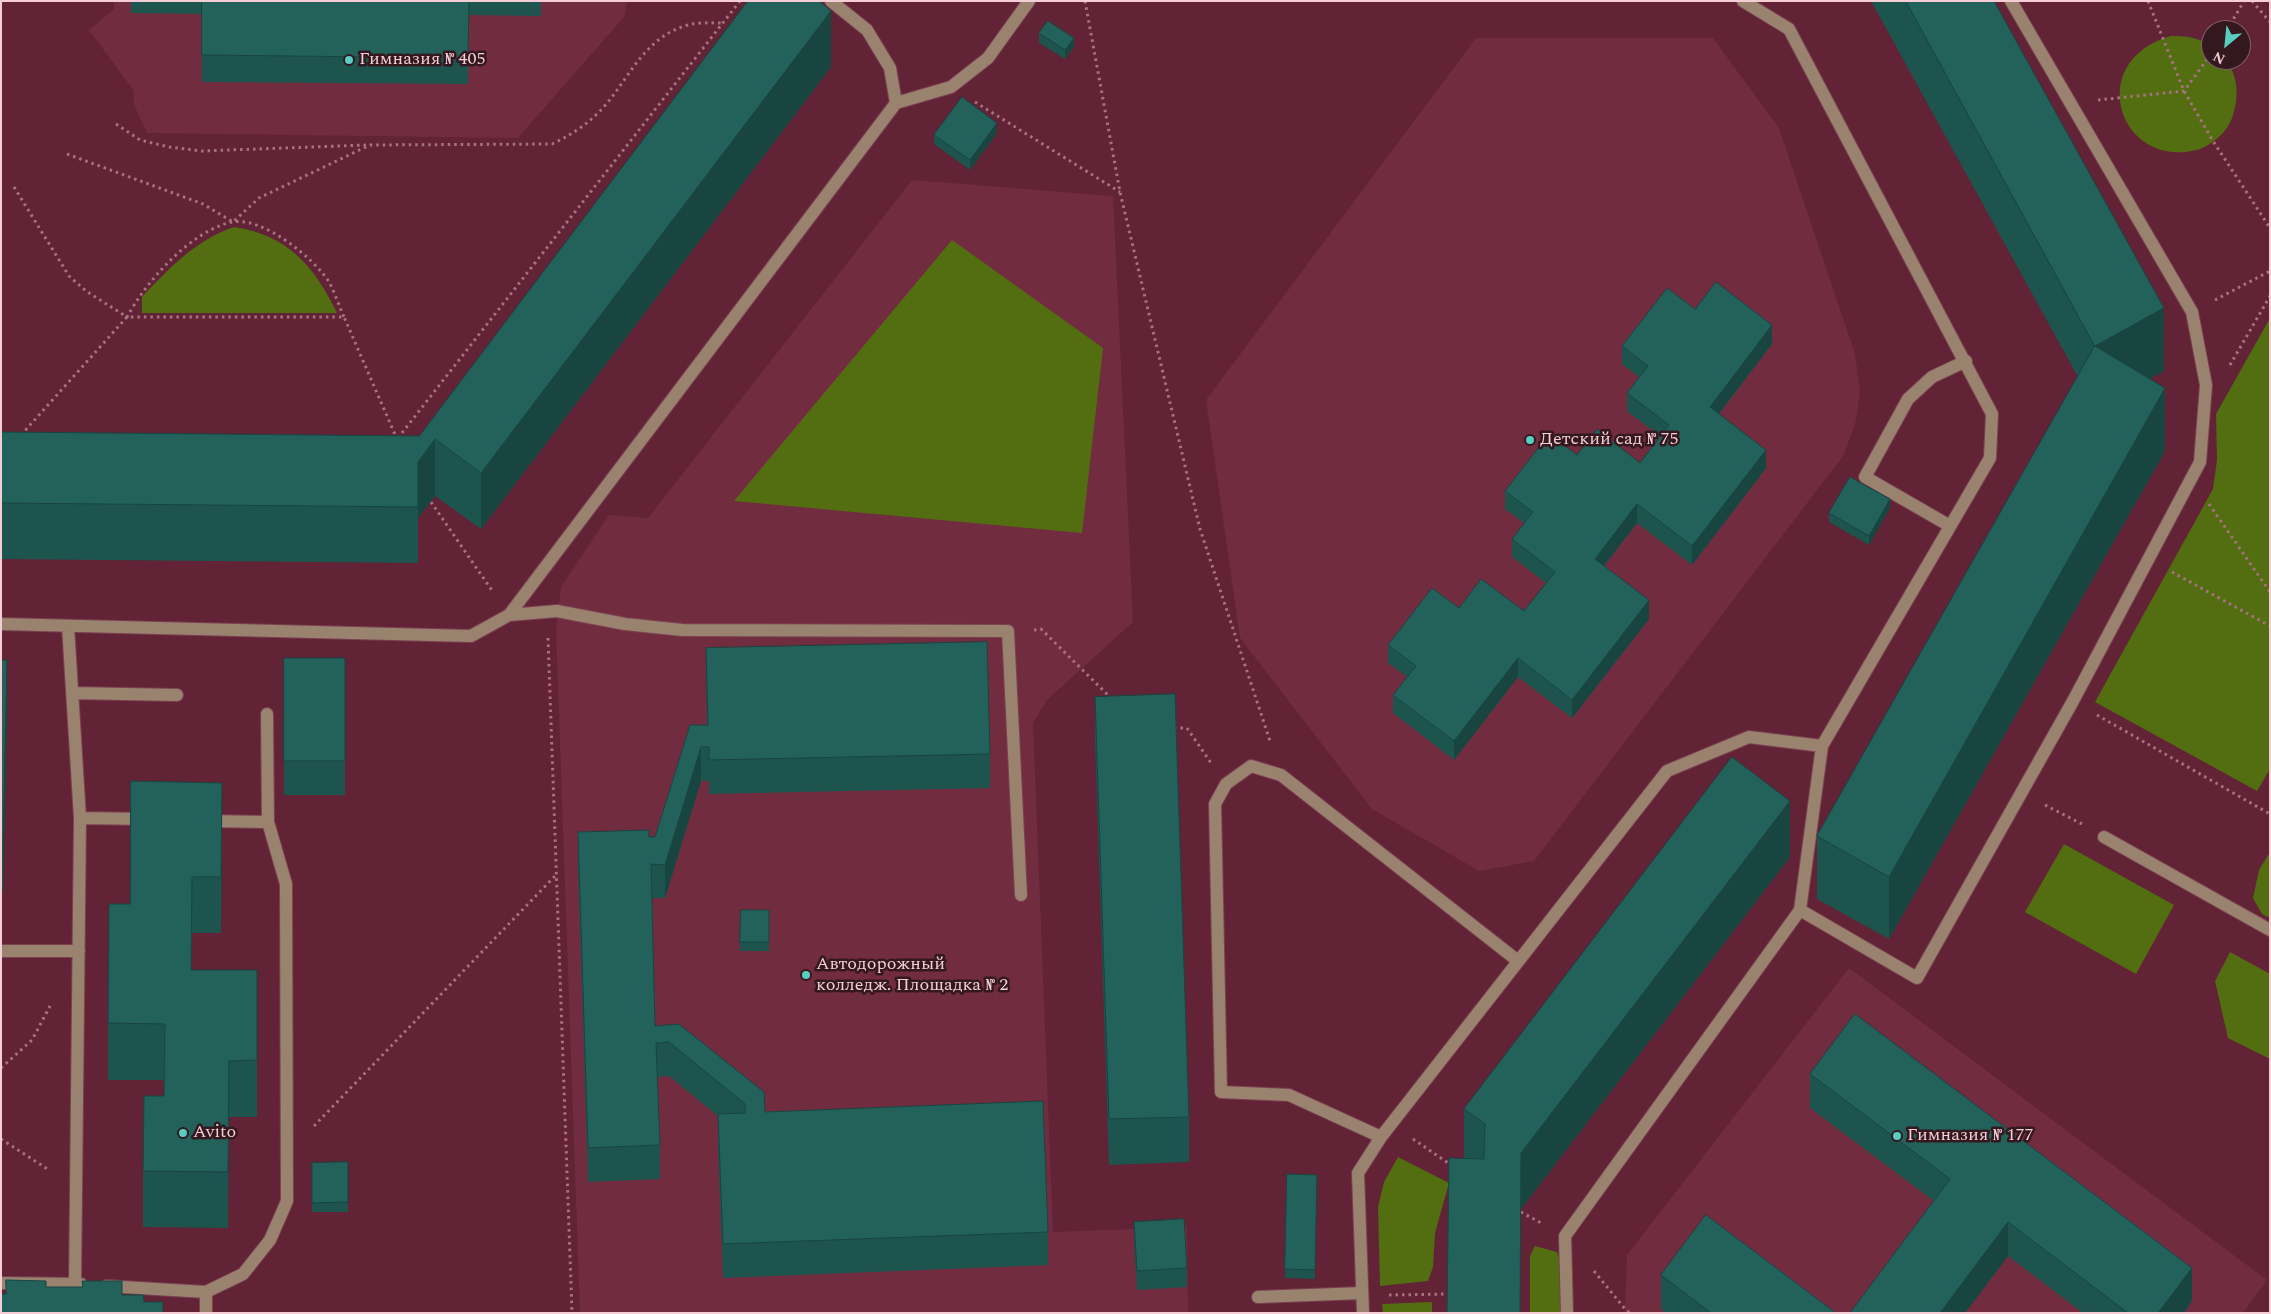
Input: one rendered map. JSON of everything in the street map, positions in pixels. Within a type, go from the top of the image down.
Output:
[{"type":"lane","points":[[831,1],[867,30],[890,68],[896,104]]},
{"type":"lane","points":[[1,624],[471,636],[509,615],[896,104],[951,87],[988,58],[1029,1]]},
{"type":"lane","points":[[1567,1313],[1565,1236],[1800,910],[1822,746],[1990,458],[1992,414],[1966,361],[1789,29],[1743,1]]},
{"type":"lane","points":[[1800,910],[1917,978],[2073,701],[2200,462],[2206,385],[2192,312],[2069,104],[2011,1]]},
{"type":"lane","points":[[1950,526],[1865,477],[1908,399],[1932,378],[1966,361]]},
{"type":"lane","points":[[509,615],[556,611],[624,624],[682,630],[1008,631],[1021,895]]},
{"type":"lane","points":[[68,626],[80,818],[75,1284]]},
{"type":"lane","points":[[72,693],[177,695]]},
{"type":"lane","points":[[1,1283],[75,1284],[206,1292],[243,1274],[270,1240],[286,1201],[286,884],[268,822],[267,714]]},
{"type":"lane","points":[[1363,1313],[1358,1173],[1381,1137],[1667,771],[1748,737],[1822,746]]},
{"type":"lane","points":[[1381,1137],[1289,1095],[1221,1092],[1215,804],[1226,784],[1251,766],[1281,775],[1518,961]]},
{"type":"lane","points":[[80,818],[160,820]]},
{"type":"lane","points":[[189,820],[268,822]]},
{"type":"lane","points":[[2104,836],[2270,930]]},
{"type":"lane","points":[[1,951],[79,951]]},
{"type":"lane","points":[[206,1292],[206,1313]]},
{"type":"lane","points":[[1258,1297],[1363,1294]]},
{"type":"path","points":[[397,439],[740,1]]},
{"type":"path","points":[[1085,1],[1120,192],[1200,529],[1281,775]]},
{"type":"path","points":[[2148,1],[2184,91],[2213,141],[2270,228]]},
{"type":"path","points":[[2233,20],[2244,1]]},
{"type":"path","points":[[2252,1],[2270,22]]},
{"type":"path","points":[[116,124],[140,140],[168,147],[202,151],[370,145],[529,146],[552,144],[577,132],[596,115],[611,98],[642,53],[664,36],[688,25],[723,23]]},
{"type":"path","points":[[2069,104],[2184,91],[2201,68]]},
{"type":"path","points":[[951,87],[1120,192]]},
{"type":"path","points":[[29,437],[19,437],[127,317],[141,292],[186,247],[212,230],[233,222],[259,198],[370,145]]},
{"type":"path","points":[[67,154],[203,204],[233,222],[255,224],[279,236],[307,257],[328,282],[401,448]]},
{"type":"path","points":[[14,187],[70,276],[86,291],[127,317],[344,317]]},
{"type":"path","points":[[2192,312],[2270,271]]},
{"type":"path","points":[[2227,370],[2270,296]]},
{"type":"path","points":[[387,439],[397,439]]},
{"type":"path","points":[[2192,479],[2270,592]]},
{"type":"path","points":[[430,502],[509,615]]},
{"type":"path","points":[[2148,560],[2270,626]]},
{"type":"path","points":[[547,612],[572,1313]]},
{"type":"path","points":[[1008,631],[1041,630],[1115,702]]},
{"type":"path","points":[[2073,701],[2270,814]]},
{"type":"path","points":[[1168,728],[1187,728],[1226,784]]},
{"type":"path","points":[[2022,792],[2104,836]]},
{"type":"path","points":[[286,1155],[556,874]]},
{"type":"path","points":[[1,1068],[32,1040],[53,1000]]},
{"type":"path","points":[[1391,1124],[1454,1166]]},
{"type":"path","points":[[1,1139],[76,1188]]},
{"type":"path","points":[[1363,1294],[1448,1294]]},
{"type":"path","points":[[1625,1310],[1630,1313]]},
{"type":"shaded area","name":"Гимназия № 405","points":[[114,1],[627,1],[624,17],[518,138],[147,133],[134,105],[134,91],[89,30],[114,9]]},
{"type":"shaded area","name":"Детский сад № 75","points":[[1476,38],[1713,38],[1779,128],[1855,354],[1860,391],[1855,425],[1843,456],[1534,861],[1479,871],[1372,809],[1240,638],[1206,400]]},
{"type":"shaded area","name":"Автодорожный колледж. Площадка № 2","points":[[912,180],[1113,196],[1133,622],[1047,700],[1033,723],[1053,1232],[1187,1227],[1188,1313],[580,1313],[556,629],[561,587],[609,515],[648,518]]},
{"type":"shaded area","name":"Гимназия № 177","points":[[1849,968],[2267,1280],[2243,1313],[1625,1313],[1627,1255]]},
{"type":"green space","points":[[2171,36],[2192,38],[2201,41],[2201,70],[2231,70],[2235,81],[2236,103],[2230,123],[2219,137],[2200,149],[2172,152],[2149,145],[2132,130],[2122,111],[2120,89],[2127,68],[2143,49]]},
{"type":"green space","points":[[234,227],[270,237],[298,256],[319,281],[337,313],[142,313],[142,297],[162,276],[195,247],[207,239]]},
{"type":"green space","points":[[952,240],[1103,348],[1082,533],[734,501]]},
{"type":"green space","points":[[2270,318],[2270,769],[2257,791],[2095,702],[2213,489],[2217,460],[2216,414]]},
{"type":"green space","points":[[2064,844],[2174,905],[2136,974],[2025,912]]},
{"type":"green space","points":[[2270,852],[2270,918],[2262,914],[2253,898],[2259,870]]},
{"type":"green space","points":[[2230,952],[2270,974],[2270,1059],[2228,1038],[2215,981]]},
{"type":"green space","points":[[1398,1157],[1449,1183],[1435,1233],[1433,1267],[1428,1281],[1380,1286],[1378,1207],[1384,1182]]},
{"type":"green space","points":[[1535,1246],[1557,1252],[1561,1264],[1562,1313],[1530,1313],[1530,1256]]},
{"type":"green space","points":[[1432,1302],[1432,1313],[1383,1313],[1382,1304]]},
{"type":"building","points":[[202,1],[469,1],[468,58],[202,55]]},
{"type":"building","points":[[748,1],[819,1],[831,11],[481,473],[435,439],[418,462],[418,507],[1,503],[1,432],[419,436]]},
{"type":"building","points":[[1906,1],[1994,1],[2164,308],[2095,346]]},
{"type":"building","points":[[1048,21],[1074,38],[1065,50],[1039,33]]},
{"type":"building","points":[[962,97],[997,123],[970,160],[934,135]]},
{"type":"building","points":[[1716,282],[1772,325],[1710,407],[1766,450],[1692,546],[1637,504],[1595,559],[1649,600],[1572,700],[1518,658],[1454,741],[1393,695],[1416,666],[1388,645],[1432,588],[1459,608],[1481,579],[1524,611],[1555,572],[1512,539],[1533,512],[1505,491],[1549,434],[1577,455],[1597,429],[1640,463],[1669,425],[1627,393],[1648,366],[1622,346],[1667,288],[1695,309]]},
{"type":"building","points":[[2095,346],[2165,388],[1889,877],[1817,836]]},
{"type":"building","points":[[1850,477],[1890,499],[1869,536],[1829,513]]},
{"type":"building","points":[[987,642],[990,754],[709,760],[709,747],[701,747],[665,865],[651,864],[655,1026],[679,1024],[764,1092],[765,1112],[1043,1101],[1048,1232],[723,1244],[718,1114],[745,1113],[745,1104],[669,1042],[656,1043],[660,1145],[588,1148],[578,832],[649,830],[649,837],[655,837],[690,725],[708,725],[706,648]]},
{"type":"building","points":[[284,658],[345,658],[345,761],[284,761]]},
{"type":"building","points":[[1,660],[7,660],[3,846],[1,846]]},
{"type":"building","points":[[1175,694],[1189,1117],[1109,1119],[1095,697]]},
{"type":"building","points":[[1732,757],[1790,801],[1521,1153],[1520,1313],[1447,1313],[1449,1158],[1484,1159],[1485,1124],[1464,1109]]},
{"type":"building","points":[[131,781],[222,783],[221,877],[192,877],[191,970],[257,970],[257,1060],[229,1061],[228,1172],[143,1171],[144,1096],[164,1096],[165,1024],[108,1023],[109,904],[130,904]]},
{"type":"building","points":[[741,910],[769,910],[769,942],[740,942]]},
{"type":"building","points":[[1855,1014],[2192,1268],[2158,1313],[2128,1313],[2008,1222],[1940,1313],[1850,1313],[1950,1179],[1810,1074]]},
{"type":"building","points":[[348,1162],[348,1202],[312,1203],[312,1163]]},
{"type":"building","points":[[1287,1174],[1317,1175],[1315,1270],[1285,1269]]},
{"type":"building","points":[[1706,1215],[1836,1313],[1711,1313],[1661,1275]]},
{"type":"building","points":[[1184,1219],[1187,1268],[1137,1271],[1134,1222]]},
{"type":"building","points":[[6,1280],[46,1281],[46,1287],[83,1287],[82,1281],[122,1281],[122,1295],[143,1295],[144,1302],[163,1302],[163,1313],[1,1313],[1,1294],[6,1294]]},
{"type":"place","name":"Гимназия № 405","points":[[349,60]]},
{"type":"place","name":"Детский сад № 75","points":[[1530,440]]},
{"type":"place","name":"Автодорожный колледж. Площадка № 2","points":[[806,975]]},
{"type":"place","name":"Avito","points":[[183,1133]]},
{"type":"place","name":"Гимназия № 177","points":[[1897,1136]]}]
